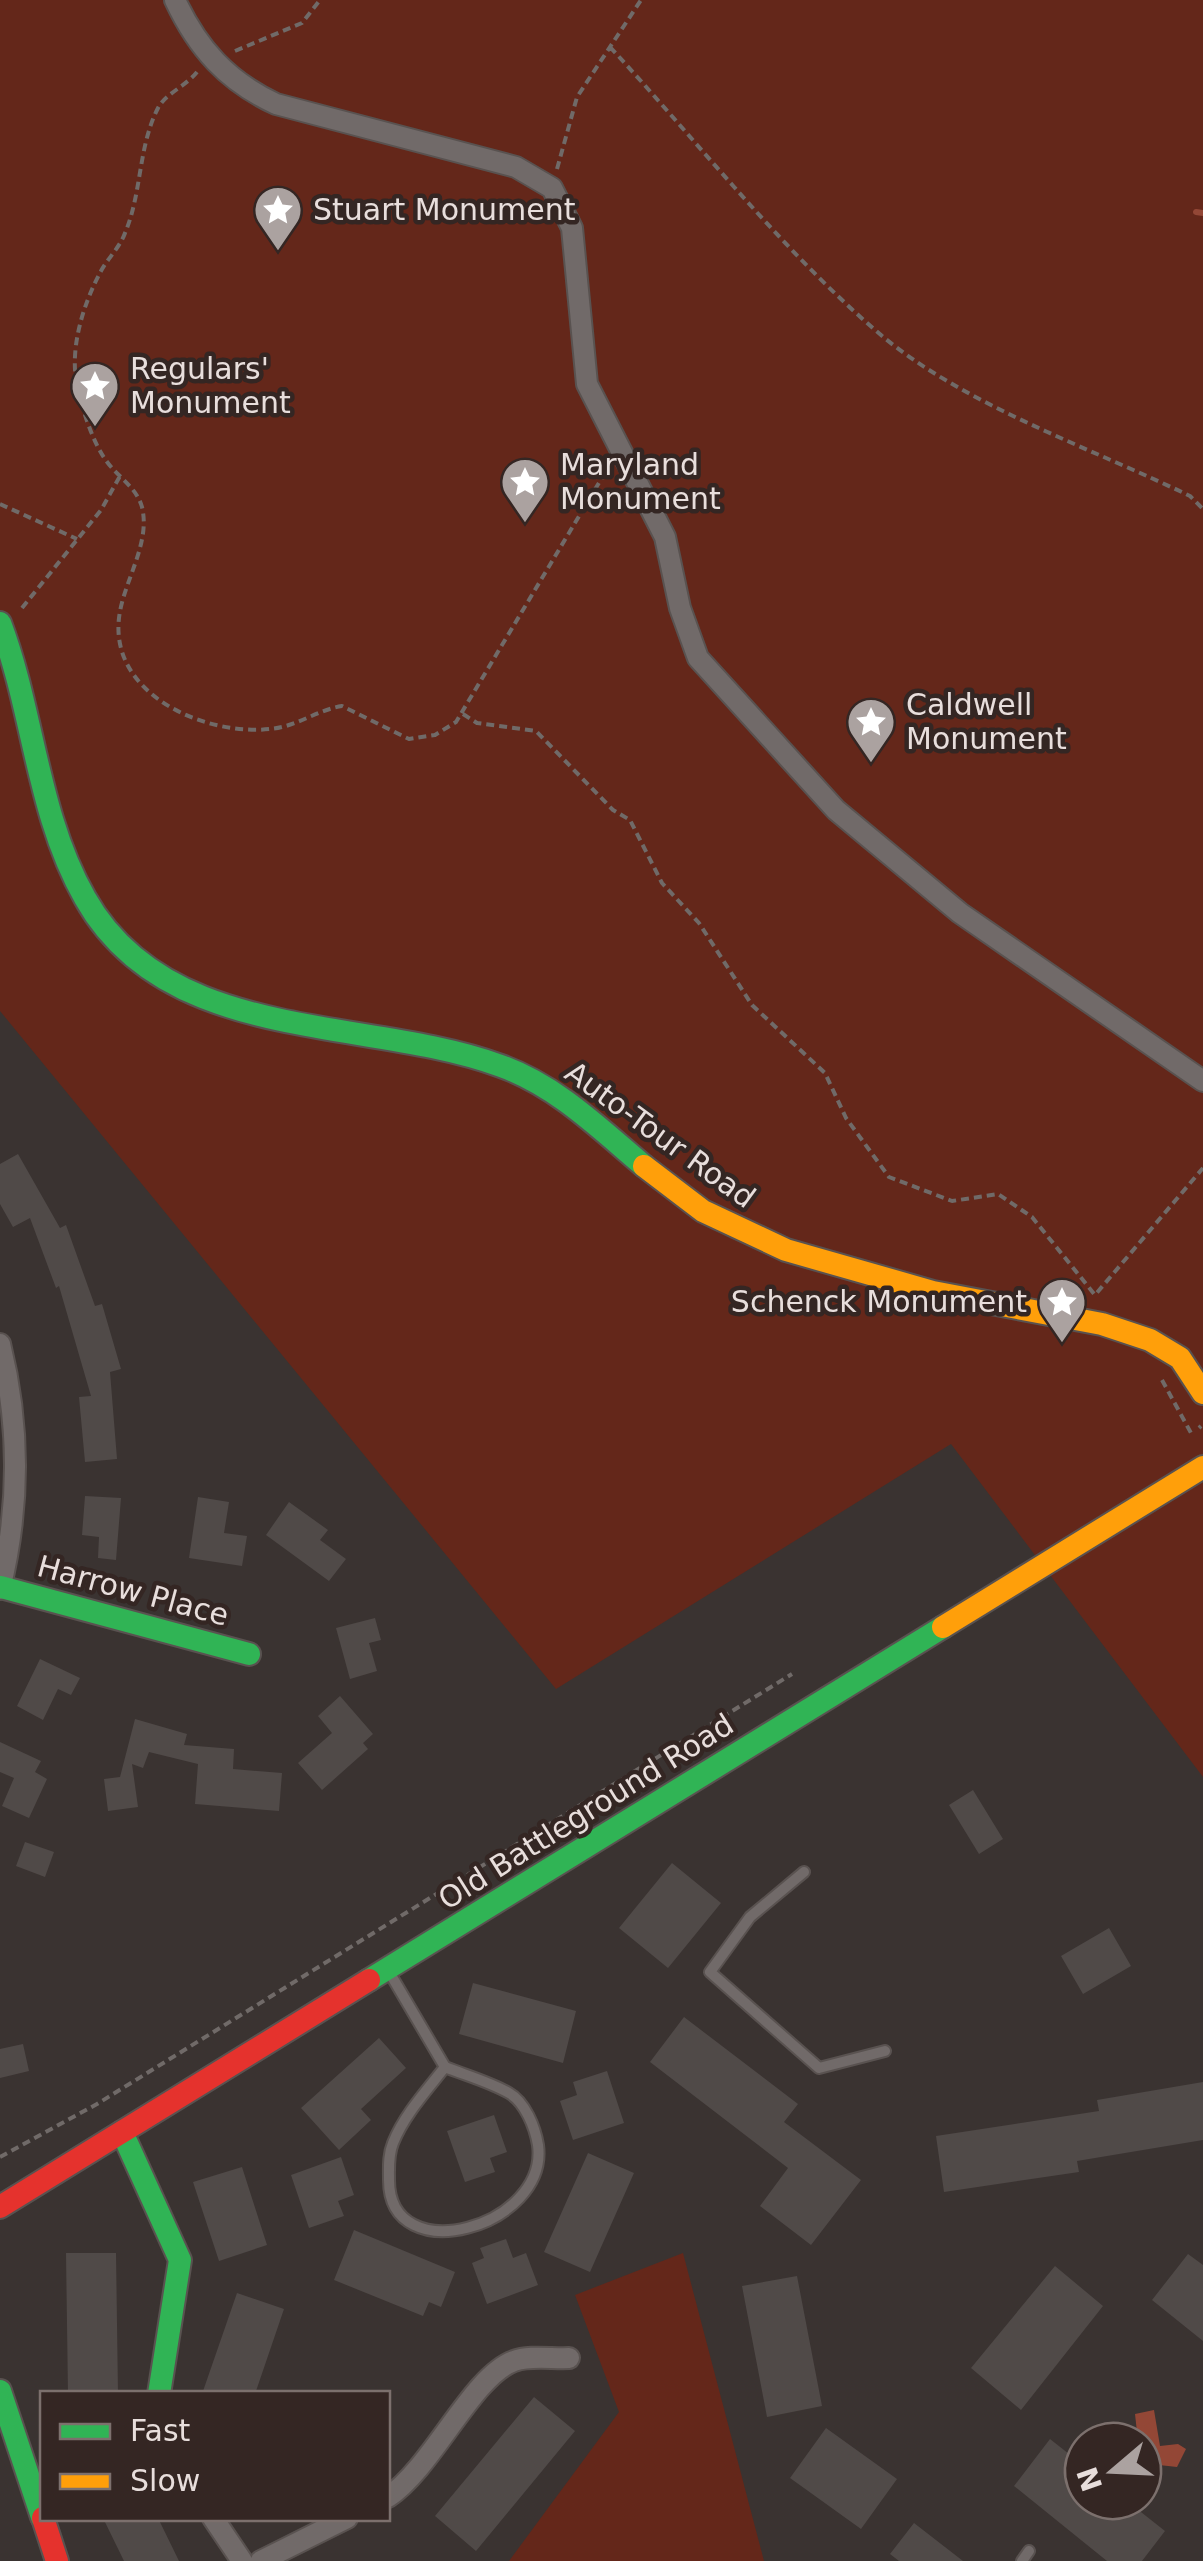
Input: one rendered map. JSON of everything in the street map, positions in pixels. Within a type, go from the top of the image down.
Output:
[{"type":"street","points":[[175,0],[212,61],[253,93],[276,104],[516,167],[552,188],[572,228],[588,384],[665,538],[680,608],[698,658],[836,810],[960,913],[1203,1082]]},
{"type":"street","name":"Auto-Tour Road","points":[[2,627],[61,843],[83,897],[110,933],[155,974],[235,1012],[450,1048],[506,1068],[550,1088],[661,1180],[754,1240],[971,1300],[1146,1339],[1174,1352],[1203,1393]]},
{"type":"street","points":[[0,1344],[11,1387],[18,1454],[1,1588]]},
{"type":"street","name":"Old Battleground Road","points":[[0,2207],[1203,1467]]},
{"type":"street","name":"Harrow Place","points":[[1,1588],[249,1654]]},
{"type":"street","points":[[122,2132],[180,2260],[160,2391]]},
{"type":"street","points":[[390,2496],[411,2482],[490,2379],[514,2360],[569,2358]]},
{"type":"street","points":[[0,2390],[40,2509]]},
{"type":"street","points":[[44,2521],[57,2561]]},
{"type":"street","points":[[215,2521],[242,2561]]},
{"type":"street","points":[[261,2561],[342,2521]]},
{"type":"lane","points":[[804,1872],[750,1917],[710,1972],[818,2068],[885,2051]]},
{"type":"lane","points":[[388,1969],[445,2067],[512,2094],[536,2128],[540,2157],[526,2190],[490,2223],[436,2233],[400,2217],[389,2197],[390,2153],[403,2124],[445,2067]]},
{"type":"path","points":[[320,0],[302,23],[212,61],[159,105],[137,173],[124,235],[101,272],[77,342],[74,362],[80,396],[103,456],[137,494],[144,522],[119,618],[122,649],[145,686],[165,706],[208,724],[270,730],[342,706],[410,739],[435,734],[464,714],[536,592],[560,542],[611,464],[624,454]]},
{"type":"path","points":[[552,188],[577,97],[642,0]]},
{"type":"path","points":[[610,47],[746,200],[882,336],[982,402],[1190,496],[1203,509]]},
{"type":"path","points":[[2,627],[77,540],[120,476]]},
{"type":"path","points":[[0,504],[77,540]]},
{"type":"path","points":[[464,714],[477,724],[536,731],[613,810],[630,820],[662,883],[699,923],[752,1006],[825,1073],[859,1138],[898,1184],[952,1201],[998,1194],[1032,1217],[1095,1295],[1203,1168]]},
{"type":"path","points":[[0,2157],[97,2104],[792,1674]]},
{"type":"shaded area","points":[[0,0],[1203,0],[1203,1777],[951,1444],[556,1689],[0,1011]]},
{"type":"shaded area","points":[[683,2253],[764,2561],[509,2561],[619,2412],[575,2295]]},
{"type":"shaded area","points":[[1154,2410],[1156,2421],[1136,2421],[1135,2414]]},
{"type":"shaded area","points":[[1178,2444],[1186,2449],[1177,2467],[1163,2465],[1163,2446]]},
{"type":"building","points":[[18,1154],[60,1228],[66,1225],[95,1306],[102,1304],[121,1369],[110,1372],[117,1459],[85,1462],[79,1397],[91,1396],[59,1286],[56,1288],[30,1218],[13,1227],[0,1204],[0,1164]]},
{"type":"building","points":[[85,1496],[121,1498],[116,1560],[98,1558],[99,1537],[82,1535]]},
{"type":"building","points":[[198,1497],[229,1502],[224,1533],[247,1536],[242,1566],[189,1558]]},
{"type":"building","points":[[289,1502],[328,1530],[320,1540],[346,1559],[329,1581],[266,1535]]},
{"type":"building","points":[[375,1618],[381,1640],[369,1643],[377,1671],[350,1679],[336,1628]]},
{"type":"building","points":[[40,1659],[80,1678],[71,1695],[58,1689],[43,1720],[17,1706]]},
{"type":"building","points":[[340,1696],[373,1734],[363,1743],[368,1749],[322,1790],[298,1763],[332,1733],[318,1716]]},
{"type":"building","points":[[135,1719],[187,1734],[184,1745],[234,1749],[233,1769],[282,1773],[279,1811],[195,1804],[198,1764],[149,1752],[143,1768],[132,1764],[138,1807],[108,1811],[104,1779],[120,1777]]},
{"type":"building","points":[[0,1742],[41,1761],[35,1772],[47,1779],[29,1818],[2,1806],[14,1778],[0,1772]]},
{"type":"building","points":[[973,1790],[1003,1839],[979,1854],[949,1805]]},
{"type":"building","points":[[25,1842],[54,1852],[45,1877],[16,1866]]},
{"type":"building","points":[[672,1863],[721,1903],[668,1968],[619,1928]]},
{"type":"building","points":[[1109,1928],[1131,1966],[1083,1994],[1061,1956]]},
{"type":"building","points":[[473,1983],[576,2011],[563,2063],[459,2034]]},
{"type":"building","points":[[684,2017],[798,2104],[784,2122],[861,2180],[811,2245],[760,2206],[788,2168],[650,2062]]},
{"type":"building","points":[[379,2038],[406,2068],[361,2109],[371,2120],[339,2150],[301,2108]]},
{"type":"building","points":[[23,2044],[29,2071],[0,2078],[0,2049]]},
{"type":"building","points":[[607,2071],[624,2123],[573,2140],[560,2101],[577,2095],[573,2082]]},
{"type":"building","points":[[1203,2082],[1203,2140],[1077,2161],[1079,2172],[944,2192],[936,2136],[1099,2111],[1097,2100]]},
{"type":"building","points":[[494,2115],[507,2152],[490,2158],[495,2172],[465,2182],[447,2131]]},
{"type":"building","points":[[588,2153],[634,2173],[590,2272],[544,2252]]},
{"type":"building","points":[[341,2157],[354,2195],[338,2201],[344,2216],[309,2228],[291,2175]]},
{"type":"building","points":[[242,2167],[267,2245],[219,2261],[193,2182]]},
{"type":"building","points":[[354,2230],[455,2272],[441,2307],[429,2302],[423,2316],[334,2280]]},
{"type":"building","points":[[506,2239],[513,2258],[526,2253],[538,2285],[487,2304],[472,2263],[484,2258],[480,2248]]},
{"type":"building","points":[[66,2253],[116,2253],[118,2391],[68,2391]]},
{"type":"building","points":[[1188,2254],[1203,2265],[1203,2341],[1152,2300]]},
{"type":"building","points":[[1055,2266],[1103,2306],[1021,2410],[971,2368]]},
{"type":"building","points":[[797,2276],[822,2406],[767,2417],[742,2286]]},
{"type":"building","points":[[237,2293],[284,2309],[256,2391],[203,2391]]},
{"type":"building","points":[[534,2397],[575,2431],[476,2551],[435,2516]]},
{"type":"building","points":[[826,2428],[897,2479],[861,2529],[790,2478]]},
{"type":"building","points":[[1050,2439],[1063,2449],[1063,2521],[1152,2521],[1165,2531],[1142,2561],[1107,2561],[1014,2486]]},
{"type":"building","points":[[104,2521],[159,2521],[179,2561],[124,2561]]},
{"type":"building","points":[[914,2523],[963,2561],[899,2561],[890,2554]]},
{"type":"waterway","points":[[1196,212],[1203,213]]},
{"type":"traffic: fast","points":[[0,623],[56,832],[85,898],[121,945],[166,979],[217,1003],[273,1018],[448,1050],[501,1066],[541,1085],[577,1110],[644,1166]]},
{"type":"traffic: fast","points":[[1,1587],[249,1654]]},
{"type":"traffic: fast","points":[[369,1980],[943,1627]]},
{"type":"traffic: fast","points":[[122,2132],[180,2260],[159,2391]]},
{"type":"traffic: fast","points":[[0,2391],[40,2511]]},
{"type":"traffic: slow","points":[[644,1166],[703,1211],[786,1250],[933,1292],[1102,1324],[1150,1340],[1180,1358],[1203,1393]]},
{"type":"traffic: slow","points":[[943,1627],[1203,1467]]},
{"type":"traffic: jam","points":[[0,2207],[369,1980]]},
{"type":"traffic: jam","points":[[44,2521],[57,2561]]},
{"type":"place","name":"Stuart Monument","points":[[278,252]]},
{"type":"place","name":"Regulars' Monument","points":[[95,428]]},
{"type":"place","name":"Maryland Monument","points":[[525,524]]},
{"type":"place","name":"Caldwell Monument","points":[[871,764]]},
{"type":"place","name":"Schenck Monument","points":[[1062,1344]]}]
